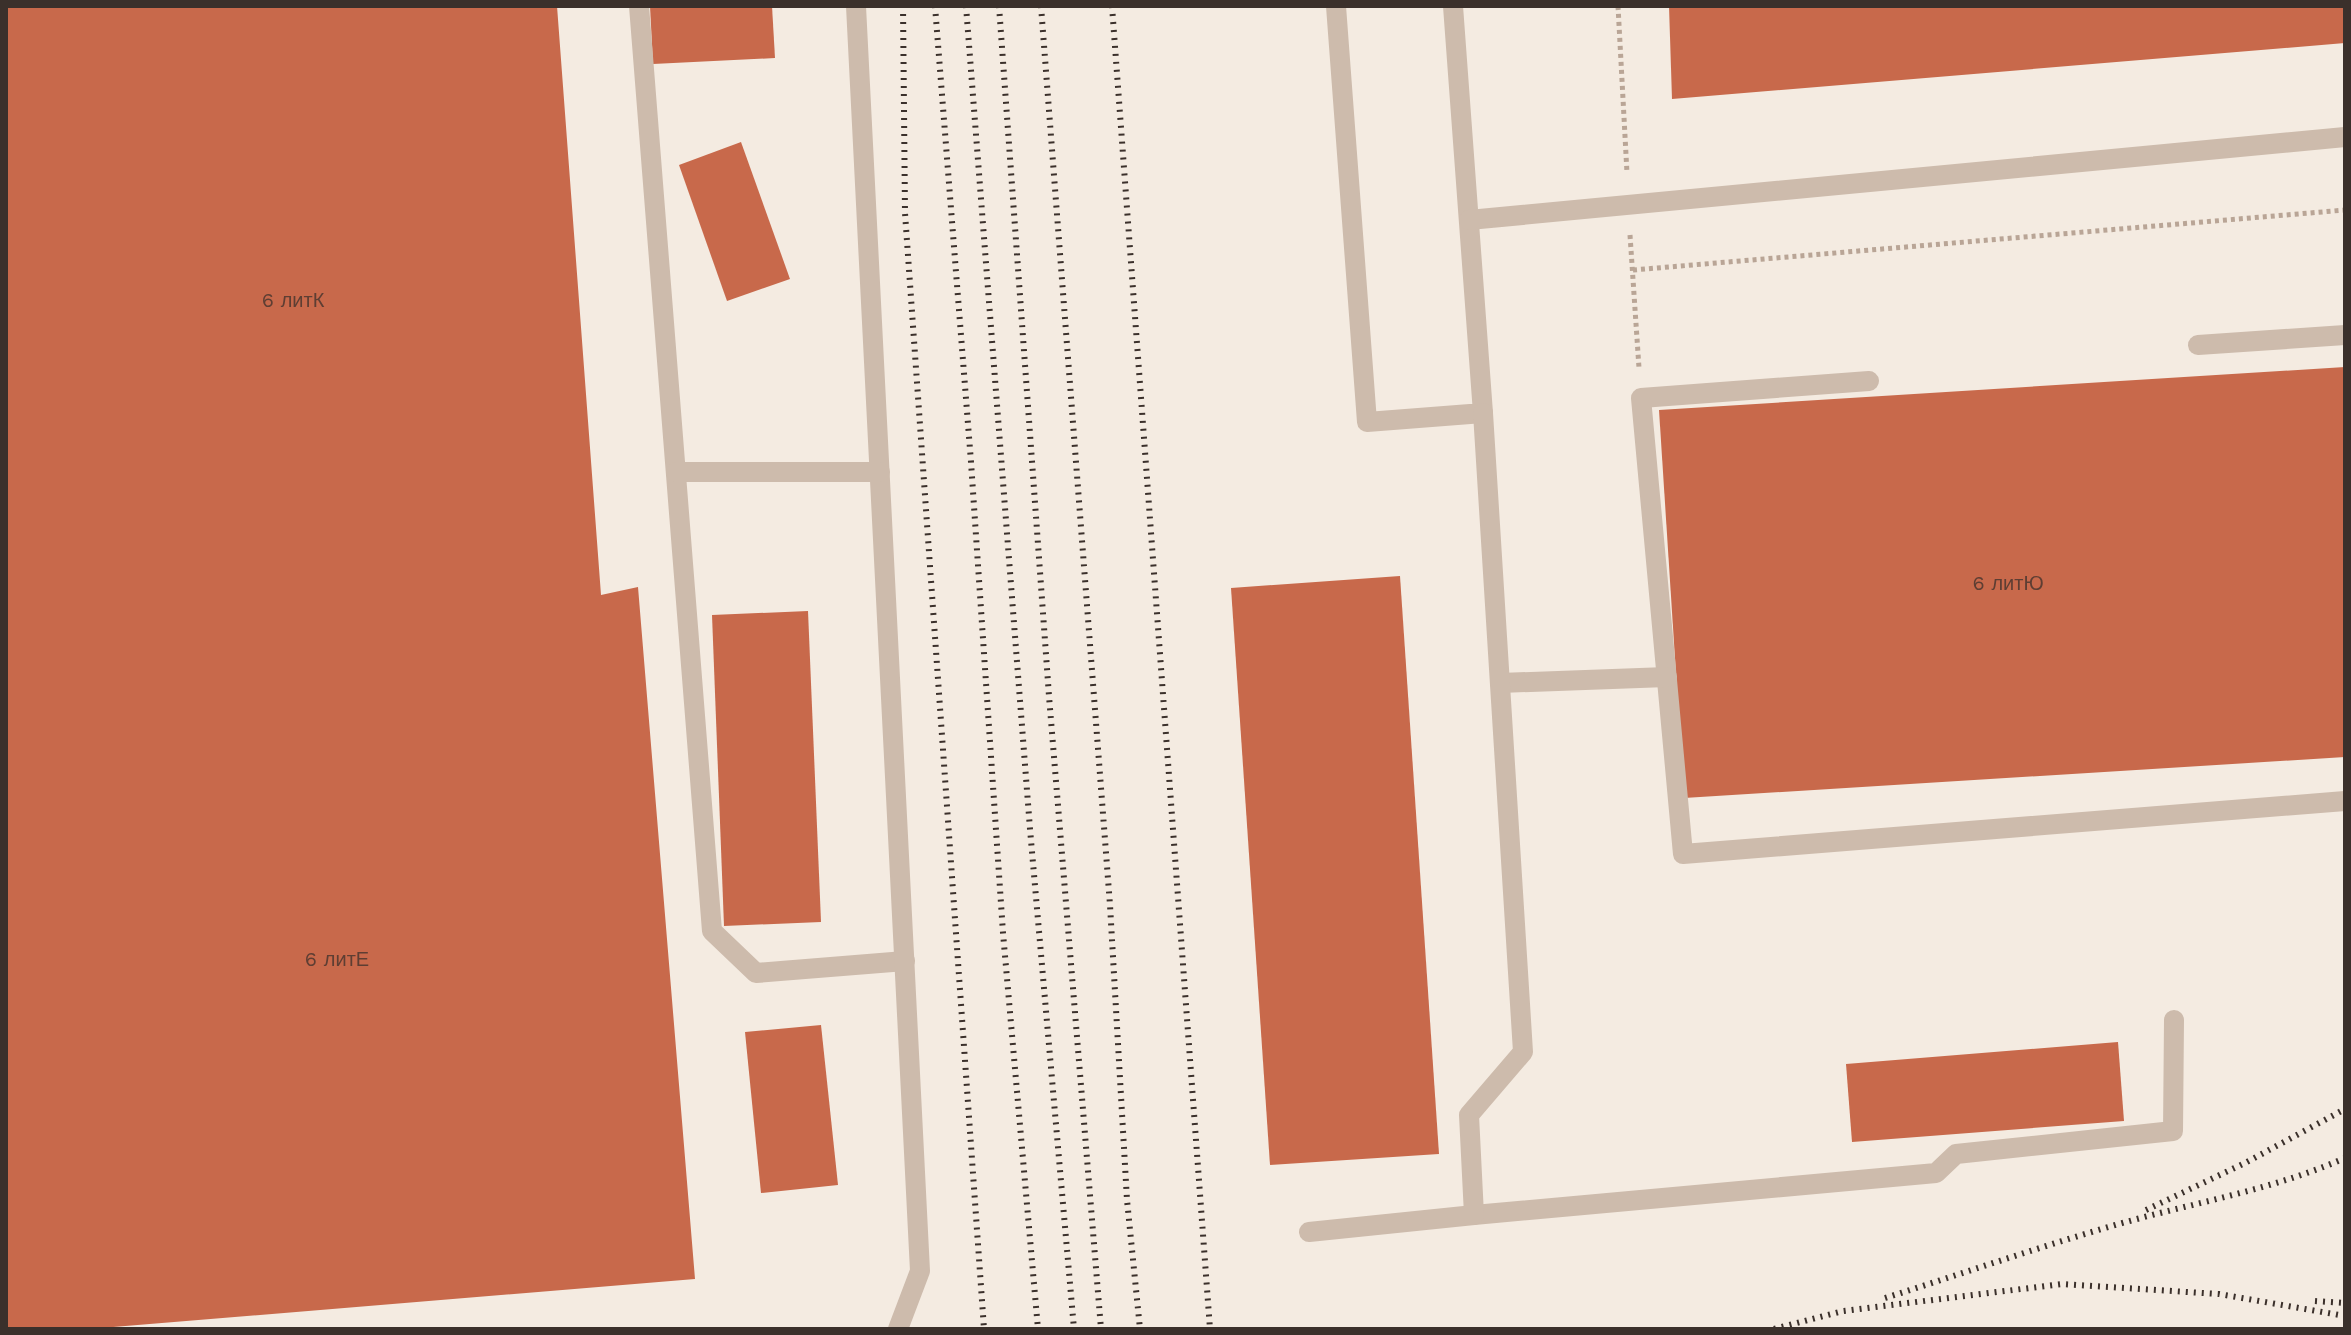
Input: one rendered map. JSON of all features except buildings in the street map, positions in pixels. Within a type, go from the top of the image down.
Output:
[{"type":"lane","points":[[639,6],[712,931],[756,973],[905,961]]},
{"type":"lane","points":[[856,6],[920,1271],[898,1329]]},
{"type":"lane","points":[[1336,6],[1367,422],[1483,413]]},
{"type":"lane","points":[[1453,6],[1483,413],[1523,1052],[1469,1115],[1474,1215]]},
{"type":"lane","points":[[1469,220],[2345,137]]},
{"type":"lane","points":[[2198,345],[2345,335]]},
{"type":"lane","points":[[1869,381],[1641,398],[1683,854],[2345,801]]},
{"type":"lane","points":[[676,472],[880,472]]},
{"type":"lane","points":[[1500,683],[1667,677]]},
{"type":"lane","points":[[1309,1232],[1936,1173],[1956,1154],[2173,1131],[2174,1020]]},
{"type":"path","points":[[1633,270],[2345,210]]},
{"type":"railway","points":[[903,6],[905,213],[984,1329]]},
{"type":"railway","points":[[935,6],[971,462],[1003,933],[1038,1329]]},
{"type":"railway","points":[[966,6],[1030,829],[1074,1329]]},
{"type":"railway","points":[[999,6],[1049,696],[1101,1329]]},
{"type":"railway","points":[[1041,6],[1110,905],[1127,1200],[1140,1329]]},
{"type":"railway","points":[[1112,6],[1210,1329]]},
{"type":"railway","points":[[2146,1210],[2245,1163],[2345,1109]]},
{"type":"railway","points":[[1885,1298],[2112,1226],[2288,1179],[2345,1158]]},
{"type":"railway","points":[[1774,1329],[1843,1311],[2062,1284],[2219,1294],[2345,1316]]},
{"type":"railway","points":[[2315,1301],[2345,1303]]}]
